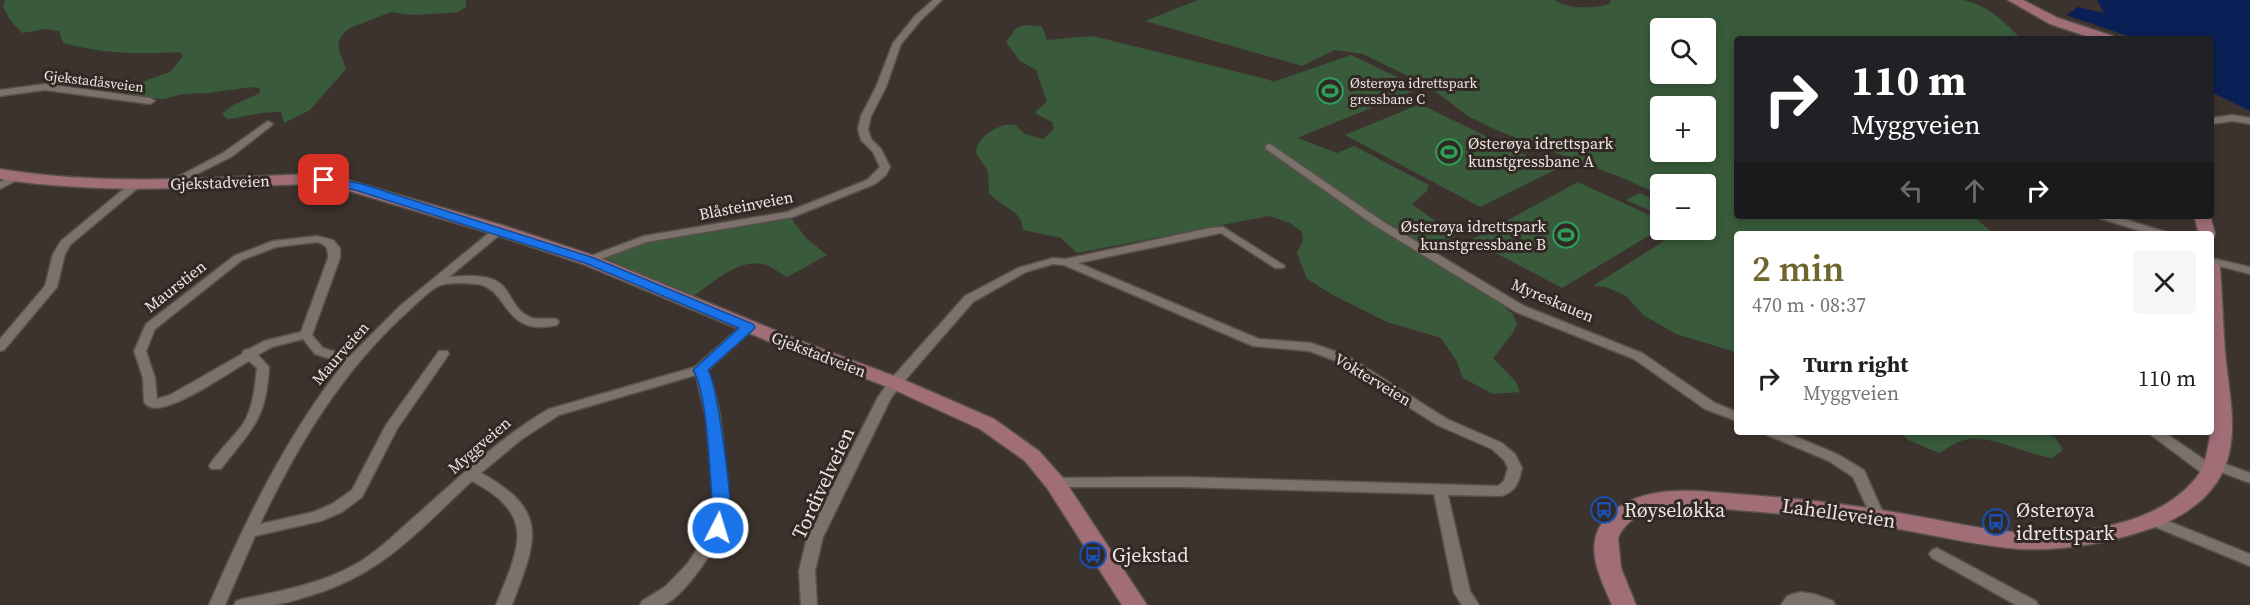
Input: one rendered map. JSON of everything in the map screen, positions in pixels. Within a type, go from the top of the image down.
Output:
[{"type":"street","name":"Blåsteinveien","points":[[589,260],[644,239],[789,215],[871,182],[882,173],[885,167],[877,151],[866,140],[863,129],[866,116],[881,87],[897,43],[918,18],[938,0]]},
{"type":"street","points":[[2014,0],[2054,21],[2099,36]]},
{"type":"street","name":"Gjekstadåsveien","points":[[0,93],[45,87],[150,101]]},
{"type":"street","points":[[2214,120],[2229,118],[2250,121]]},
{"type":"street","points":[[169,184],[226,155],[268,124]]},
{"type":"street","name":"Myreskauen","points":[[1270,147],[1378,223],[1520,309],[1638,356],[1710,406],[1734,416]]},
{"type":"street","name":"Gjekstadveien","points":[[5,179],[135,185],[310,179],[338,182],[499,230],[589,260],[748,327],[895,383],[968,414],[994,428],[1032,456],[1055,483],[1135,605]]},
{"type":"street","points":[[0,347],[51,288],[59,254],[67,240],[135,185]]},
{"type":"street","points":[[2113,219],[2152,231]]},
{"type":"street","name":"Maurveien","points":[[217,605],[248,532],[310,417],[352,361],[436,282],[499,230]]},
{"type":"street","name":"Vokterveien","points":[[895,383],[969,299],[1022,270],[1046,262],[1066,262],[1223,230],[1279,266]]},
{"type":"street","name":"Maurstien","points":[[310,239],[329,242],[334,248],[334,258],[306,335],[268,344],[248,353],[175,398],[155,404],[151,402],[149,378],[140,351],[150,327],[223,268],[258,249],[281,242],[310,239]]},
{"type":"street","name":"Vokterveien","points":[[1055,483],[1180,482],[1501,491],[1511,484],[1515,468],[1510,457],[1497,446],[1442,422],[1341,358],[1311,347],[1257,343],[1066,262]]},
{"type":"street","points":[[2214,262],[2250,271]]},
{"type":"street","points":[[436,282],[460,280],[487,282],[495,286],[521,320],[532,323],[553,322]]},
{"type":"street","points":[[2213,469],[2221,421],[2214,313]]},
{"type":"street","name":"Myggveien","points":[[242,605],[302,593],[361,569],[396,542],[511,440],[535,422],[554,412],[700,370],[748,327]]},
{"type":"street","points":[[306,335],[319,351],[352,361]]},
{"type":"street","points":[[216,466],[227,449],[249,426],[258,399],[263,367],[248,353]]},
{"type":"street","points":[[248,532],[316,517],[337,508],[357,493],[391,428],[443,354]]},
{"type":"street","points":[[648,605],[675,589],[718,528],[722,513],[711,411],[705,376],[700,370]]},
{"type":"street","name":"Tordivelveien","points":[[809,605],[807,571],[816,537],[848,469],[895,383]]},
{"type":"street","points":[[1779,435],[1834,458],[1859,474],[1878,517]]},
{"type":"street","points":[[2159,435],[2213,469],[2250,478]]},
{"type":"street","name":"Lahelleveien","points":[[1624,605],[1609,567],[1605,545],[1609,531],[1632,509],[1650,502],[1695,499],[1762,503],[1878,517],[2031,541],[2092,537],[2153,520],[2184,504],[2213,469]]},
{"type":"street","points":[[472,475],[505,494],[521,513],[527,531],[523,552],[504,605]]},
{"type":"street","points":[[1440,490],[1462,593],[1471,605]]},
{"type":"street","points":[[2153,520],[2250,560]]},
{"type":"street","points":[[1937,554],[2030,605]]},
{"type":"street","points":[[1790,605],[1793,600],[1800,598],[1827,605]]},
{"type":"green space","points":[[5,0],[466,0],[466,7],[458,12],[448,13],[412,15],[391,12],[350,28],[338,44],[346,69],[310,110],[284,123],[281,112],[227,119],[222,114],[233,105],[260,93],[259,88],[183,94],[163,99],[131,97],[127,94],[147,80],[170,72],[183,56],[180,52],[107,51],[63,43],[59,31],[46,29],[22,33],[10,20],[3,6]]},
{"type":"green space","points":[[1198,0],[1555,0],[1573,7],[1589,7],[1603,6],[1609,4],[1611,0],[1963,0],[1980,5],[2002,20],[2018,36],[1734,36],[1734,219],[1976,219],[1990,231],[1734,231],[1734,353],[1676,334],[1643,315],[1626,296],[1606,287],[1593,286],[1665,240],[1716,240],[1716,174],[1650,174],[1650,190],[1501,132],[1468,116],[1428,86],[1363,54],[1335,50],[1302,66],[1145,21]]},
{"type":"green space","points":[[1024,25],[1042,26],[1047,40],[1093,36],[1273,82],[1351,55],[1420,88],[1297,138],[1337,153],[1354,146],[1429,185],[1427,191],[1412,204],[1454,237],[1434,250],[1489,288],[1517,301],[1506,309],[1513,314],[1517,324],[1493,358],[1516,382],[1520,392],[1493,394],[1463,378],[1456,360],[1441,338],[1387,322],[1307,279],[1297,253],[1303,240],[1302,232],[1290,223],[1269,216],[1077,253],[1061,238],[1023,230],[1019,217],[989,193],[988,171],[976,153],[984,136],[996,128],[1015,125],[1025,134],[1043,139],[1054,129],[1052,122],[1036,114],[1036,111],[1047,102],[1036,70],[1020,61],[1006,42],[1016,28]]},
{"type":"green space","name":"Østerøya idrettspark kunstgressbane A","points":[[1420,104],[1555,170],[1480,207],[1345,135]]},
{"type":"green space","name":"Østerøya idrettspark kunstgressbane B","points":[[1578,182],[1650,215],[1650,235],[1562,288],[1471,240]]},
{"type":"green space","points":[[1640,193],[1650,198],[1650,211],[1626,200]]},
{"type":"green space","points":[[790,217],[807,239],[827,255],[787,277],[766,265],[746,264],[727,273],[692,297],[605,258],[653,241]]},
{"type":"green space","points":[[1904,435],[2050,435],[2056,438],[2063,450],[2052,458],[2000,443],[1969,439],[1939,453],[1908,440]]},
{"type":"water","points":[[2097,0],[2250,0],[2250,111],[2214,93],[2214,36],[2128,36],[2066,15],[2078,7],[2104,13]]},
{"type":"place","name":"Østerøya idrettspark gressbane C","points":[[1330,91]]},
{"type":"place","name":"Østerøya idrettspark kunstgressbane A","points":[[1449,152]]},
{"type":"place","name":"Østerøya idrettspark kunstgressbane B","points":[[1566,235]]},
{"type":"place","name":"Røyseløkka","points":[[1604,510]]},
{"type":"place","name":"Østerøya idrettspark","points":[[1996,522]]},
{"type":"place","name":"Gjekstad","points":[[1093,555]]},
{"type":"route","points":[[324,180],[357,186],[589,260],[748,327],[700,370],[705,376],[711,411],[722,513],[718,528]]}]
